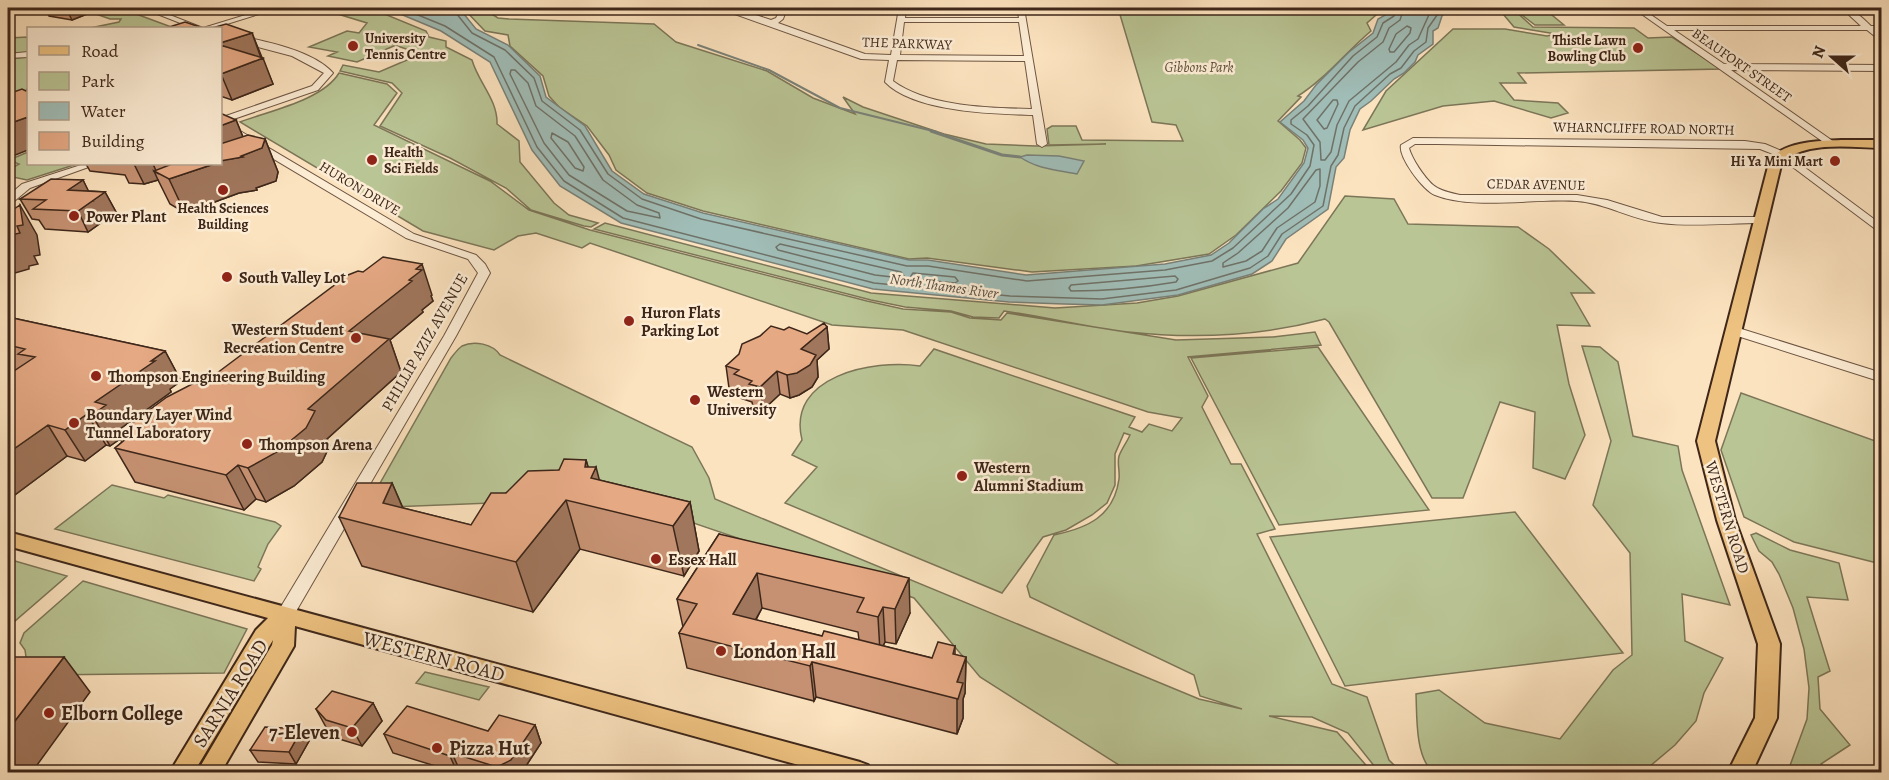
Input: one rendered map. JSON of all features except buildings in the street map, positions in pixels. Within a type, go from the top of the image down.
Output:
[{"type":"main road","name":"WHARNCLIFFE ROAD NORTH","points":[[1781,154],[1832,144],[1881,144]]},
{"type":"main road","name":"WESTERN ROAD","points":[[1740,772],[1766,718],[1769,644],[1726,520],[1706,441],[1776,159],[1781,154]]},
{"type":"main road","name":"WESTERN ROAD","points":[[8,539],[860,772]]},
{"type":"main road","name":"SARNIA ROAD","points":[[182,772],[263,636],[285,615]]},
{"type":"main road","name":"SARNIA ROAD","points":[[208,772],[283,646],[285,615]]},
{"type":"street","points":[[146,8],[196,27]]},
{"type":"street","points":[[210,27],[274,8]]},
{"type":"street","name":"THE PARKWAY","points":[[722,8],[771,23],[860,56],[1028,59]]},
{"type":"street","points":[[771,23],[779,19],[784,8]]},
{"type":"street","points":[[902,8],[896,54],[891,63],[889,82],[903,92],[964,108],[1038,112]]},
{"type":"street","points":[[1021,8],[1042,144]]},
{"type":"street","name":"BEAUFORT STREET","points":[[1637,8],[1832,144]]},
{"type":"street","points":[[1840,8],[1851,12],[1881,40]]},
{"type":"street","points":[[900,20],[1023,20]]},
{"type":"street","points":[[1667,28],[1881,28]]},
{"type":"street","points":[[222,35],[293,54],[325,68],[329,73],[315,88],[222,121]]},
{"type":"street","points":[[8,57],[27,55]]},
{"type":"street","points":[[1722,67],[1881,68]]},
{"type":"street","name":"HURON DRIVE","points":[[222,123],[410,236],[472,257],[482,266],[484,273]]},
{"type":"street","name":"WHARNCLIFFE ROAD NORTH","points":[[1404,147],[1413,141],[1716,143],[1762,146],[1781,154]]},
{"type":"street","name":"CEDAR AVENUE","points":[[1404,147],[1406,155],[1429,186],[1440,193],[1460,198],[1577,198],[1603,202],[1661,220],[1762,220]]},
{"type":"street","points":[[1781,154],[1881,231]]},
{"type":"street","points":[[8,201],[26,186],[89,165]]},
{"type":"street","name":"PHILLIP AZIZ AVENUE","points":[[285,615],[450,336],[484,273]]},
{"type":"street","points":[[1732,330],[1828,359],[1881,378]]},
{"type":"green space","points":[[107,8],[120,8],[171,27],[95,27],[119,22],[121,19],[110,19],[93,13]]},
{"type":"green space","points":[[318,8],[370,8],[426,31],[429,37],[446,41],[446,47],[472,60],[491,99],[497,124],[519,141],[520,162],[554,203],[569,215],[598,223],[591,227],[584,226],[531,210],[506,188],[450,158],[380,126],[402,93],[392,83],[340,71],[343,65],[379,72],[421,54],[395,45],[357,62],[328,56],[337,52],[309,47],[347,31],[359,33],[367,23]],"holes":[[[376,36],[377,39],[393,44],[368,40]]]},
{"type":"green space","name":"Gibbons Park","points":[[463,8],[482,8],[498,18],[509,19],[654,24],[676,42],[767,71],[813,98],[855,114],[843,97],[863,107],[944,134],[986,144],[1036,146],[1106,144],[1049,145],[1047,129],[1052,126],[1076,126],[1082,140],[1183,141],[1176,125],[1152,122],[1118,8],[1384,8],[1367,23],[1371,31],[1317,82],[1298,96],[1301,97],[1278,121],[1306,148],[1302,163],[1281,191],[1236,235],[1209,254],[1136,266],[1032,272],[927,258],[909,259],[703,211],[647,193],[616,170],[609,155],[587,126],[559,107],[549,96],[543,76],[510,46],[508,35],[485,31]]},
{"type":"green space","points":[[1498,8],[1533,8],[1513,9],[1533,27],[1634,28],[1648,38],[1672,37],[1721,69],[1518,73],[1526,83],[1500,83],[1514,100],[1558,103],[1568,113],[1551,118],[1494,101],[1443,106],[1363,130],[1386,91],[1453,29],[1505,29],[1547,36],[1556,34],[1514,27]]},
{"type":"green space","points":[[1547,11],[1564,25],[1535,25],[1518,12]]},
{"type":"green space","points":[[27,37],[27,53],[8,55],[8,38]]},
{"type":"green space","points":[[27,57],[27,110],[8,117],[8,59]]},
{"type":"green space","points":[[339,73],[387,84],[397,93],[374,125],[490,181],[529,210],[590,230],[903,309],[951,312],[970,318],[1001,320],[1007,313],[1176,340],[1273,337],[1315,332],[1321,345],[1188,357],[1208,396],[1202,407],[1231,464],[1241,464],[1275,529],[1257,534],[1332,684],[1367,697],[1389,760],[1401,772],[1379,772],[1348,733],[1312,717],[1269,716],[1337,732],[1372,772],[1130,772],[980,677],[914,598],[620,498],[366,508],[451,358],[462,346],[472,343],[483,344],[493,348],[500,355],[692,447],[709,478],[715,499],[1199,699],[1242,709],[1200,696],[1194,675],[1030,597],[1027,586],[1054,535],[1088,524],[1105,511],[1112,502],[1119,479],[1119,456],[1130,435],[1124,433],[1115,454],[1115,485],[1107,503],[1066,530],[1043,537],[1002,593],[785,503],[817,467],[792,455],[802,440],[801,418],[807,400],[820,387],[837,376],[858,369],[879,366],[920,366],[934,349],[1135,417],[1129,427],[1142,432],[1149,424],[1172,431],[1182,418],[1148,412],[903,330],[832,325],[590,243],[582,248],[536,233],[518,236],[494,250],[423,231],[240,122],[294,104],[321,90]]},
{"type":"green space","points":[[27,152],[27,165],[74,165],[27,180],[8,176],[8,170],[19,164],[9,160]]},
{"type":"green space","points":[[1345,196],[1394,199],[1408,224],[1518,227],[1549,249],[1594,293],[1571,293],[1590,326],[1557,325],[1569,384],[1585,435],[1565,479],[1533,468],[1535,412],[1500,402],[1463,498],[1432,498],[1329,322],[1325,319],[1252,332],[1177,335],[1113,330],[1004,311],[999,318],[973,317],[951,311],[905,307],[871,300],[594,229],[605,223],[871,293],[1055,308],[1137,303],[1178,296],[1298,263]]},
{"type":"green space","points":[[1582,346],[1600,347],[1618,362],[1633,436],[1678,446],[1682,470],[1730,605],[1682,594],[1685,641],[1723,658],[1704,693],[1696,721],[1675,745],[1643,772],[1433,772],[1427,765],[1420,747],[1416,694],[1439,690],[1485,723],[1560,739],[1613,670],[1632,655],[1630,553],[1593,505],[1611,441]]},
{"type":"green space","points":[[1318,347],[1429,510],[1279,525],[1191,358]]},
{"type":"green space","points":[[1741,393],[1881,443],[1881,564],[1794,542],[1744,517],[1721,450]]},
{"type":"green space","points":[[112,485],[164,498],[168,495],[275,522],[281,526],[268,544],[258,567],[261,569],[254,581],[55,529]]},
{"type":"green space","points":[[1515,512],[1623,653],[1345,686],[1270,537]]},
{"type":"green space","points":[[1756,533],[1790,550],[1839,563],[1848,600],[1807,597],[1830,671],[1818,677],[1820,709],[1850,745],[1821,764],[1828,772],[1788,771],[1807,719],[1809,688],[1804,649],[1793,608],[1779,574],[1772,562],[1759,551],[1751,535]]},
{"type":"green space","points":[[8,559],[67,576],[8,627]]},
{"type":"green space","points":[[83,581],[247,629],[224,673],[40,675],[28,671],[25,650],[20,643],[24,633]]},
{"type":"green space","points":[[425,672],[489,687],[479,700],[416,683]]},
{"type":"water","name":"North Thames River","points":[[386,8],[459,8],[476,29],[508,45],[540,76],[546,97],[585,126],[612,171],[644,194],[703,213],[909,260],[928,260],[1026,275],[1165,264],[1211,255],[1229,243],[1263,209],[1278,199],[1304,163],[1308,148],[1303,140],[1280,122],[1304,101],[1316,85],[1349,52],[1373,33],[1378,19],[1389,13],[1392,8],[1448,9],[1442,16],[1438,28],[1433,31],[1433,44],[1418,55],[1415,62],[1404,73],[1360,109],[1350,130],[1344,158],[1336,167],[1328,209],[1286,239],[1272,261],[1252,274],[1178,295],[1102,305],[1009,302],[873,289],[621,223],[560,186],[532,150],[490,62],[441,31]]},
{"type":"water","points":[[1027,155],[1059,156],[1084,161],[1077,174],[1040,167],[1020,157]]},
{"type":"waterway","points":[[698,45],[769,70],[840,108],[937,132]]},
{"type":"waterway","points":[[931,131],[1002,155],[1020,157]]},
{"type":"place","name":"University Tennis Centre","points":[[353,46]]},
{"type":"place","name":"Thistle Lawn Bowling Club","points":[[1638,48]]},
{"type":"place","name":"Health Sci Fields","points":[[372,160]]},
{"type":"place","name":"Hi Ya Mini Mart","points":[[1835,161]]},
{"type":"place","name":"Health Sciences Building","points":[[223,190]]},
{"type":"place","name":"Power Plant","points":[[74,216]]},
{"type":"place","name":"South Valley Lot","points":[[227,277]]},
{"type":"place","name":"Huron Flats Parking Lot","points":[[629,321]]},
{"type":"place","name":"Western Student Recreation Centre","points":[[356,338]]},
{"type":"place","name":"Thompson Engineering Building","points":[[96,376]]},
{"type":"place","name":"Western University","points":[[695,400]]},
{"type":"place","name":"Boundary Layer Wind Tunnel Laboratory","points":[[74,423]]},
{"type":"place","name":"Thompson Arena","points":[[247,444]]},
{"type":"place","name":"Western Alumni Stadium","points":[[962,476]]},
{"type":"place","name":"Essex Hall","points":[[656,559]]},
{"type":"place","name":"London Hall","points":[[721,651]]},
{"type":"place","name":"Elborn College","points":[[49,713]]},
{"type":"place","name":"7-Eleven","points":[[352,732]]},
{"type":"place","name":"Pizza Hut","points":[[437,748]]}]
